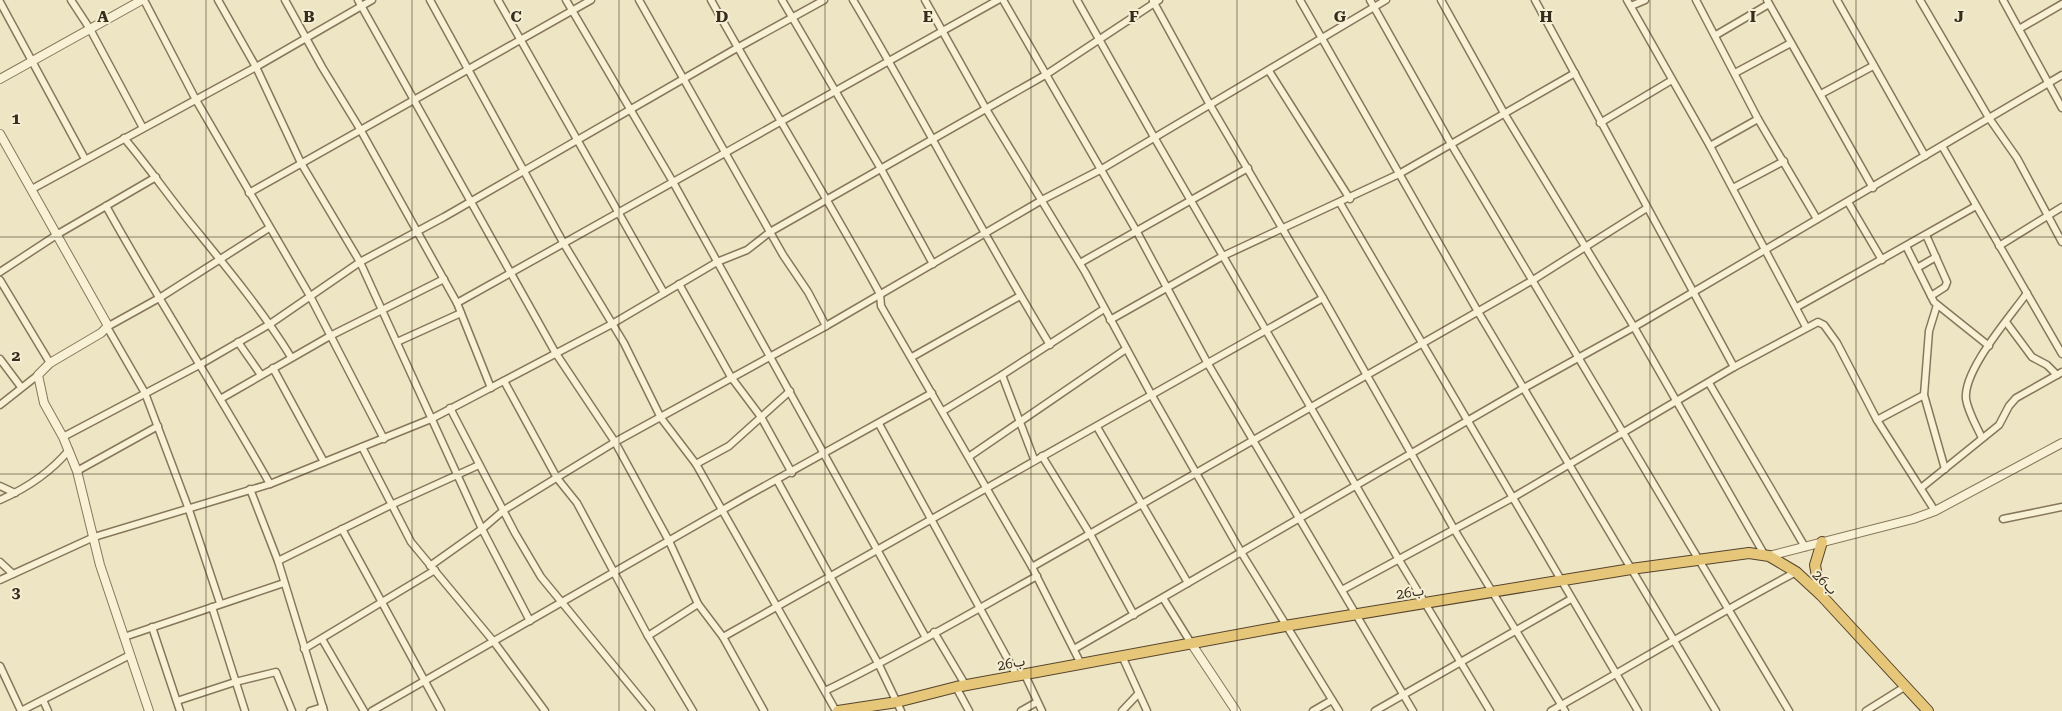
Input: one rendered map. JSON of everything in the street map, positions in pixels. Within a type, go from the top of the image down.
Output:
[{"type":"highway","points":[[1821,595],[1814,565],[1822,542]]},
{"type":"highway","name":"26ب","points":[[837,711],[899,706],[961,687],[1285,626],[1697,558],[1749,553],[1766,555],[1796,572],[1821,595],[1928,711]]},
{"type":"street","points":[[71,0],[90,29],[143,128]]},
{"type":"street","points":[[0,79],[143,0],[196,100],[310,296],[384,439]]},
{"type":"street","points":[[218,0],[256,67],[301,163],[360,262],[482,529],[530,621]]},
{"type":"street","points":[[285,0],[360,128],[457,303],[491,388]]},
{"type":"street","points":[[32,190],[85,159],[256,67],[306,38],[360,3],[372,0]]},
{"type":"street","points":[[430,0],[564,244],[612,324],[661,418],[696,464],[837,711]]},
{"type":"street","points":[[498,0],[664,293]]},
{"type":"street","points":[[566,0],[672,182],[790,391],[925,636]]},
{"type":"street","points":[[249,193],[360,128],[591,0]]},
{"type":"street","points":[[639,0],[726,151],[770,232],[826,326]]},
{"type":"street","points":[[711,0],[780,122],[828,199],[880,294],[881,306],[970,456],[986,488],[1037,576],[1081,664]]},
{"type":"street","points":[[782,0],[881,169],[933,264]]},
{"type":"street","points":[[63,437],[201,364],[270,324],[360,262],[472,201],[684,78],[824,0]]},
{"type":"street","points":[[853,0],[933,138],[984,235],[1050,345]]},
{"type":"street","points":[[925,0],[986,109],[1080,263],[1151,394],[1241,552],[1339,711]]},
{"type":"street","points":[[457,303],[512,274],[726,151],[890,62],[998,0]]},
{"type":"street","points":[[1003,0],[1137,232],[1208,364],[1254,438],[1413,711]]},
{"type":"street","points":[[1077,0],[1191,202],[1399,560],[1490,711]]},
{"type":"street","points":[[1300,0],[1477,310],[1716,711]]},
{"type":"street","points":[[1370,0],[1451,144],[1790,711]]},
{"type":"street","points":[[304,649],[381,603],[432,568],[504,510],[615,442],[826,326],[1042,200],[1100,170],[1322,40],[1386,0]]},
{"type":"street","points":[[1441,0],[1504,113],[1586,246],[1766,555],[1805,547],[1913,519],[1935,511],[2062,443]]},
{"type":"street","points":[[1535,0],[1734,367]]},
{"type":"street","points":[[1627,0],[1710,146],[1806,327]]},
{"type":"street","points":[[1631,6],[1645,0]]},
{"type":"street","points":[[1696,0],[1716,35],[1758,119],[1816,219]]},
{"type":"street","points":[[1837,0],[1925,156]]},
{"type":"street","points":[[1920,0],[1988,118],[2017,158],[2062,242]]},
{"type":"street","points":[[2003,0],[2062,108]]},
{"type":"street","points":[[0,580],[94,537],[188,507],[270,484],[431,419],[555,352],[612,324],[717,262],[746,250],[770,232],[1047,74],[1155,1],[1210,105],[1323,298],[1454,529],[1564,708]]},
{"type":"street","points":[[0,2],[34,61],[85,159]]},
{"type":"street","points":[[1716,35],[1768,2],[1873,188]]},
{"type":"street","points":[[360,3],[415,98],[555,352],[615,442],[669,541],[698,604],[723,637],[764,711]]},
{"type":"street","points":[[2019,29],[2062,4]]},
{"type":"street","points":[[1735,73],[1791,44]]},
{"type":"street","points":[[1821,94],[1873,66]]},
{"type":"street","points":[[1269,71],[1350,198]]},
{"type":"street","points":[[1110,320],[1223,256],[1399,174],[1575,73]]},
{"type":"street","points":[[1074,648],[1524,388],[1634,327],[2062,75]]},
{"type":"street","points":[[1600,123],[1672,80]]},
{"type":"street","points":[[1710,146],[1758,119]]},
{"type":"street","points":[[0,134],[58,234],[107,327],[145,393],[188,507],[220,603]]},
{"type":"street","points":[[124,138],[192,226],[221,258],[270,324],[291,357]]},
{"type":"street","points":[[1942,146],[2062,354]]},
{"type":"street","points":[[1732,188],[1784,161]]},
{"type":"street","points":[[1080,263],[1191,202],[1248,168]]},
{"type":"street","points":[[0,272],[58,234],[156,177]]},
{"type":"street","points":[[1848,202],[1882,260]]},
{"type":"street","points":[[1340,203],[1638,711]]},
{"type":"street","points":[[106,206],[135,258],[222,398],[270,484]]},
{"type":"street","points":[[1797,307],[1976,206]]},
{"type":"street","points":[[2000,246],[2062,207]]},
{"type":"street","points":[[1032,567],[1365,374],[1533,280],[1647,208]]},
{"type":"street","points":[[0,406],[50,363],[107,327],[160,297],[269,228]]},
{"type":"street","points":[[1926,235],[1946,284],[1931,296]]},
{"type":"street","points":[[1906,246],[1937,305],[1990,346]]},
{"type":"street","points":[[1917,268],[1936,257]]},
{"type":"street","points":[[222,398],[330,336],[444,279]]},
{"type":"street","points":[[0,280],[50,363]]},
{"type":"street","points":[[679,284],[731,377],[761,417],[792,473]]},
{"type":"street","points":[[1982,438],[1966,401],[1968,382],[1974,367],[2027,293]]},
{"type":"street","points":[[912,357],[1020,296]]},
{"type":"street","points":[[723,637],[831,577],[1034,459],[1096,427],[1151,394],[1208,364],[1323,298]]},
{"type":"street","points":[[1937,305],[1928,331],[1924,395],[1945,469]]},
{"type":"street","points":[[943,411],[1050,345],[1104,309]]},
{"type":"street","points":[[397,342],[461,313]]},
{"type":"street","points":[[1342,590],[1512,498],[1624,431],[1710,383],[1734,367],[1818,322],[1824,325],[1837,343],[1877,420],[1935,511]]},
{"type":"street","points":[[1921,488],[1999,426],[2008,406],[2016,398],[2059,373],[2032,357],[2006,322]]},
{"type":"street","points":[[238,342],[261,375]]},
{"type":"street","points":[[970,456],[1126,349]]},
{"type":"street","points":[[0,359],[21,387]]},
{"type":"street","points":[[273,368],[324,462]]},
{"type":"street","points":[[38,375],[44,403],[63,437],[78,471],[102,573],[149,711]]},
{"type":"street","points":[[1002,375],[1034,459]]},
{"type":"street","points":[[504,381],[557,478],[577,503],[648,636],[693,711]]},
{"type":"street","points":[[1710,383],[1805,547]]},
{"type":"street","points":[[696,464],[729,446],[790,391]]},
{"type":"street","points":[[372,711],[932,393]]},
{"type":"street","points":[[1877,420],[1924,395]]},
{"type":"street","points":[[450,408],[541,577],[651,711]]},
{"type":"street","points":[[879,424],[980,607],[1042,711]]},
{"type":"street","points":[[78,471],[158,426]]},
{"type":"street","points":[[1096,427],[1143,503],[1188,583]]},
{"type":"street","points":[[362,447],[411,542],[494,642],[545,711]]},
{"type":"street","points":[[0,500],[15,493],[48,471],[69,450]]},
{"type":"street","points":[[1042,456],[1090,534],[1134,615]]},
{"type":"street","points":[[278,561],[479,464]]},
{"type":"street","points":[[776,480],[879,665],[899,706]]},
{"type":"street","points":[[0,486],[15,493]]},
{"type":"street","points":[[250,489],[278,561],[323,709],[310,711]]},
{"type":"street","points":[[2003,519],[2062,507]]},
{"type":"street","points":[[342,530],[441,711]]},
{"type":"street","points":[[0,562],[13,574]]},
{"type":"street","points":[[1551,711],[1564,708],[1728,608],[1796,572]]},
{"type":"street","points":[[824,691],[879,665],[925,636],[1037,576]]},
{"type":"street","points":[[124,637],[220,603],[284,583]]},
{"type":"street","points":[[1163,598],[1236,711]]},
{"type":"street","points":[[1375,711],[1571,599]]},
{"type":"street","points":[[648,636],[698,604]]},
{"type":"street","points":[[212,607],[245,711]]},
{"type":"street","points":[[152,627],[180,711]]},
{"type":"street","points":[[934,632],[961,687],[969,711]]},
{"type":"street","points":[[322,639],[364,711]]},
{"type":"street","points":[[0,666],[21,711],[130,655]]},
{"type":"street","points":[[1122,656],[1147,711]]},
{"type":"street","points":[[177,702],[235,682],[278,672],[292,711]]},
{"type":"street","points":[[1868,711],[1906,686]]},
{"type":"street","points":[[1122,711],[1138,694]]},
{"type":"street","points":[[43,700],[48,711]]},
{"type":"street","points":[[1313,711],[1332,700]]},
{"type":"street","points":[[1021,711],[1037,702]]}]
